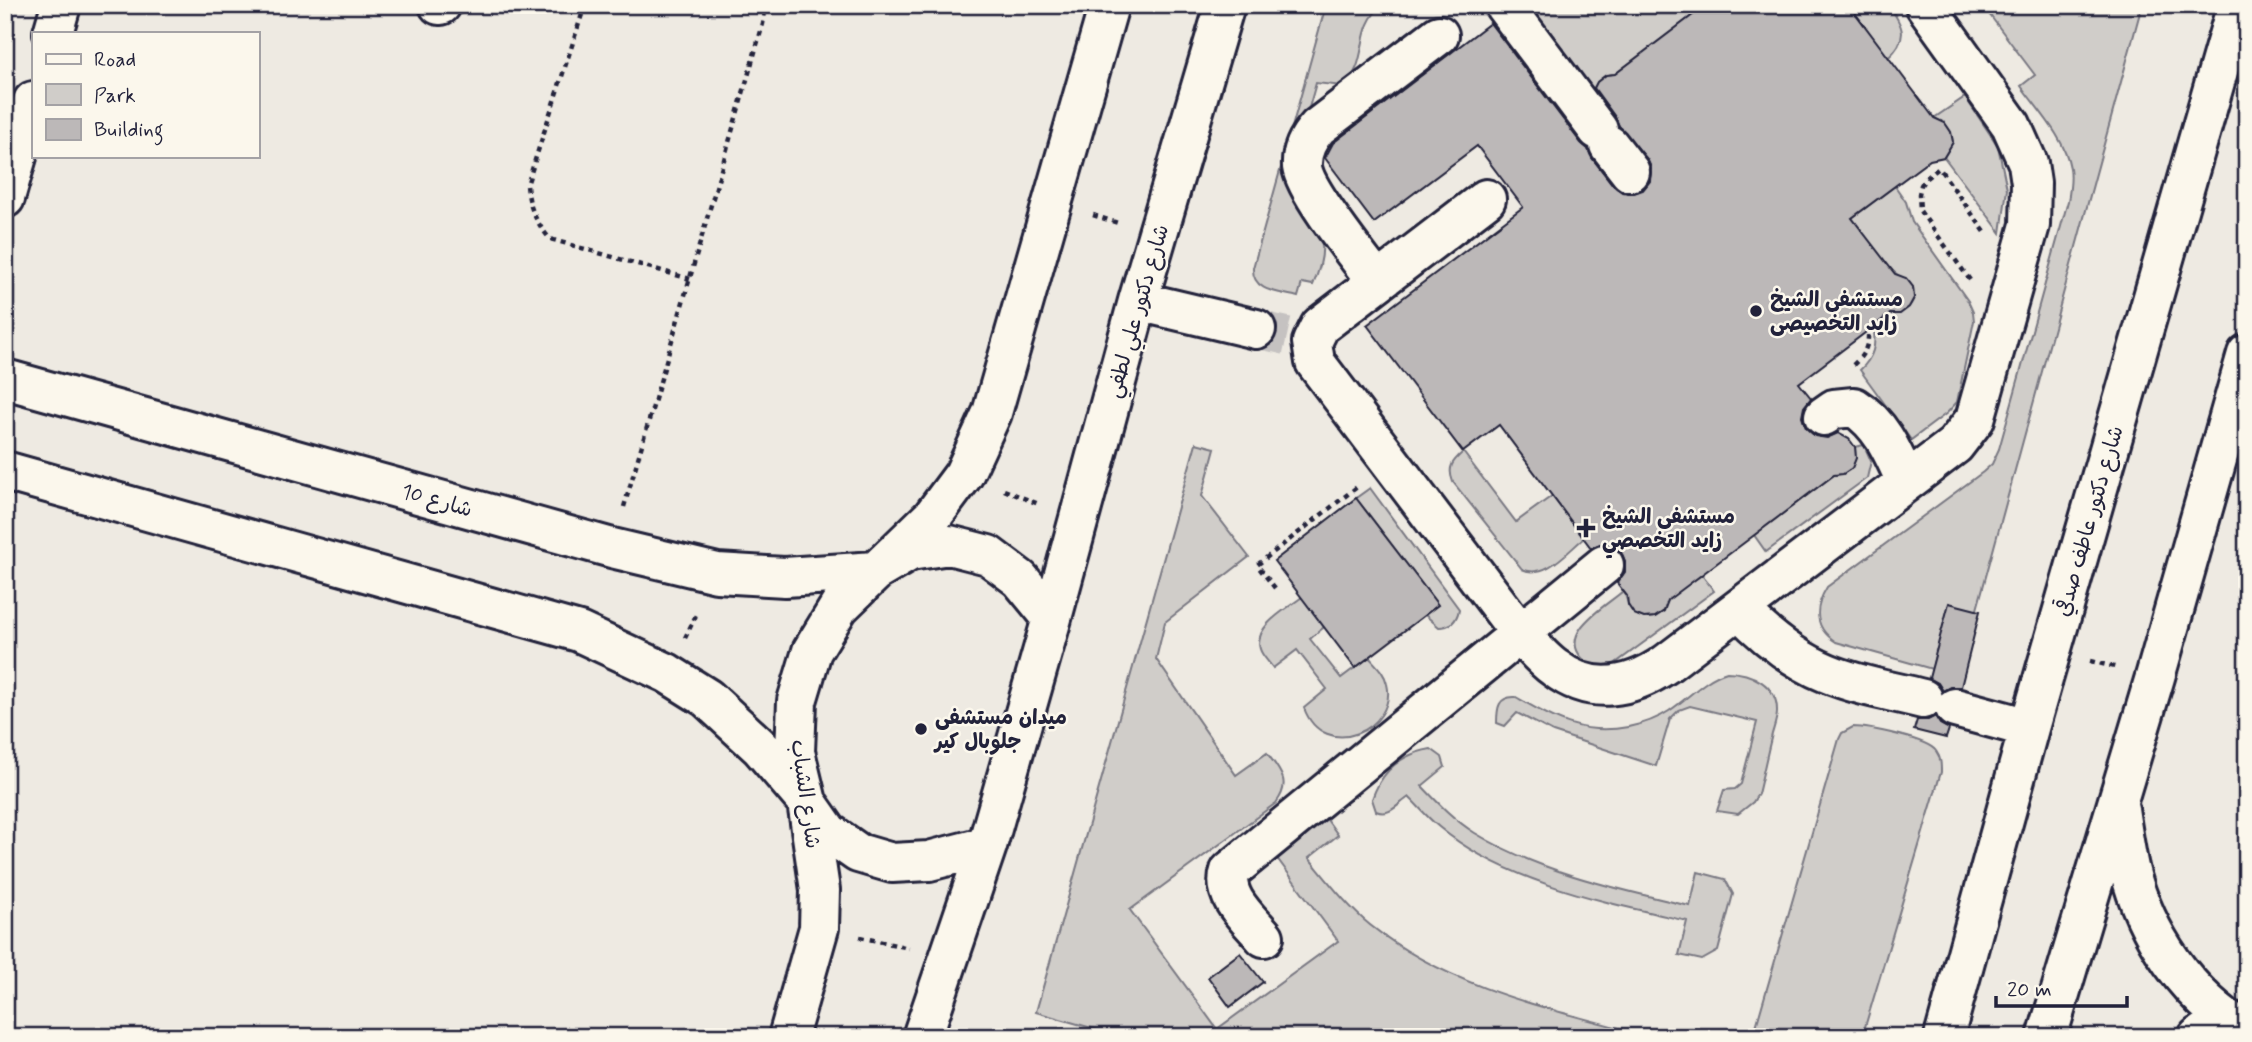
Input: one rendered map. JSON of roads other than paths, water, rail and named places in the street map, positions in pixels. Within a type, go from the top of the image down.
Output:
[{"type":"street","points":[[53,32],[61,5]]},
{"type":"street","points":[[876,571],[932,516],[964,474],[992,413],[1109,5]]},
{"type":"street","name":"شارع دكتور علي لطفي","points":[[1052,618],[1138,301],[1225,5]]},
{"type":"street","points":[[1504,5],[1612,149]]},
{"type":"street","points":[[1285,335],[1315,362],[1520,634],[1554,668],[1575,680],[1598,686],[1623,685],[1646,678],[1955,445],[1975,419],[2030,225],[2032,204],[2028,163],[2011,125],[1924,5]]},
{"type":"street","name":"شارع دكتور عاطف صدقي","points":[[1944,1037],[2029,728],[2237,5]]},
{"type":"street","points":[[1377,282],[1310,189],[1302,168],[1302,156],[1310,136],[1318,127],[1440,36]]},
{"type":"street","points":[[5,198],[32,105]]},
{"type":"street","points":[[1138,301],[1285,335],[1320,326],[1486,199]]},
{"type":"street","points":[[2047,1037],[2155,677],[2247,354]]},
{"type":"street","name":"شارع 10","points":[[5,379],[612,548],[717,573],[785,577],[876,571]]},
{"type":"street","points":[[1824,416],[1835,409],[1854,407],[1872,419],[1888,443],[1906,482]]},
{"type":"street","points":[[5,471],[579,632],[667,673],[707,698],[760,747],[807,802],[828,832],[858,853],[892,863],[929,861],[988,846]]},
{"type":"street","points":[[876,571],[910,551],[949,545],[962,548],[988,555],[1020,579],[1052,618],[988,846],[922,1037]]},
{"type":"street","points":[[1264,937],[1231,895],[1227,879],[1230,871],[1604,565]]},
{"type":"street","name":"شارع الشباب","points":[[788,1037],[819,928],[820,890],[807,802],[795,752],[797,701],[812,651],[839,607],[876,571]]},
{"type":"street","points":[[1739,609],[1757,629],[1780,646],[1826,673],[2029,728]]},
{"type":"street","points":[[2118,803],[2130,870],[2151,929],[2185,981],[2225,1031]]},
{"type":"tunnel","points":[[1256,329],[1287,336]]},
{"type":"place","name":"مستشفى الشيخ زايد التخصيصى","points":[[1756,311]]},
{"type":"place","name":"مستشفى الشيخ زايد التخصصي","points":[[1586,528]]},
{"type":"place","name":"ميدان مستشفى جلوبال كير","points":[[921,729]]}]
